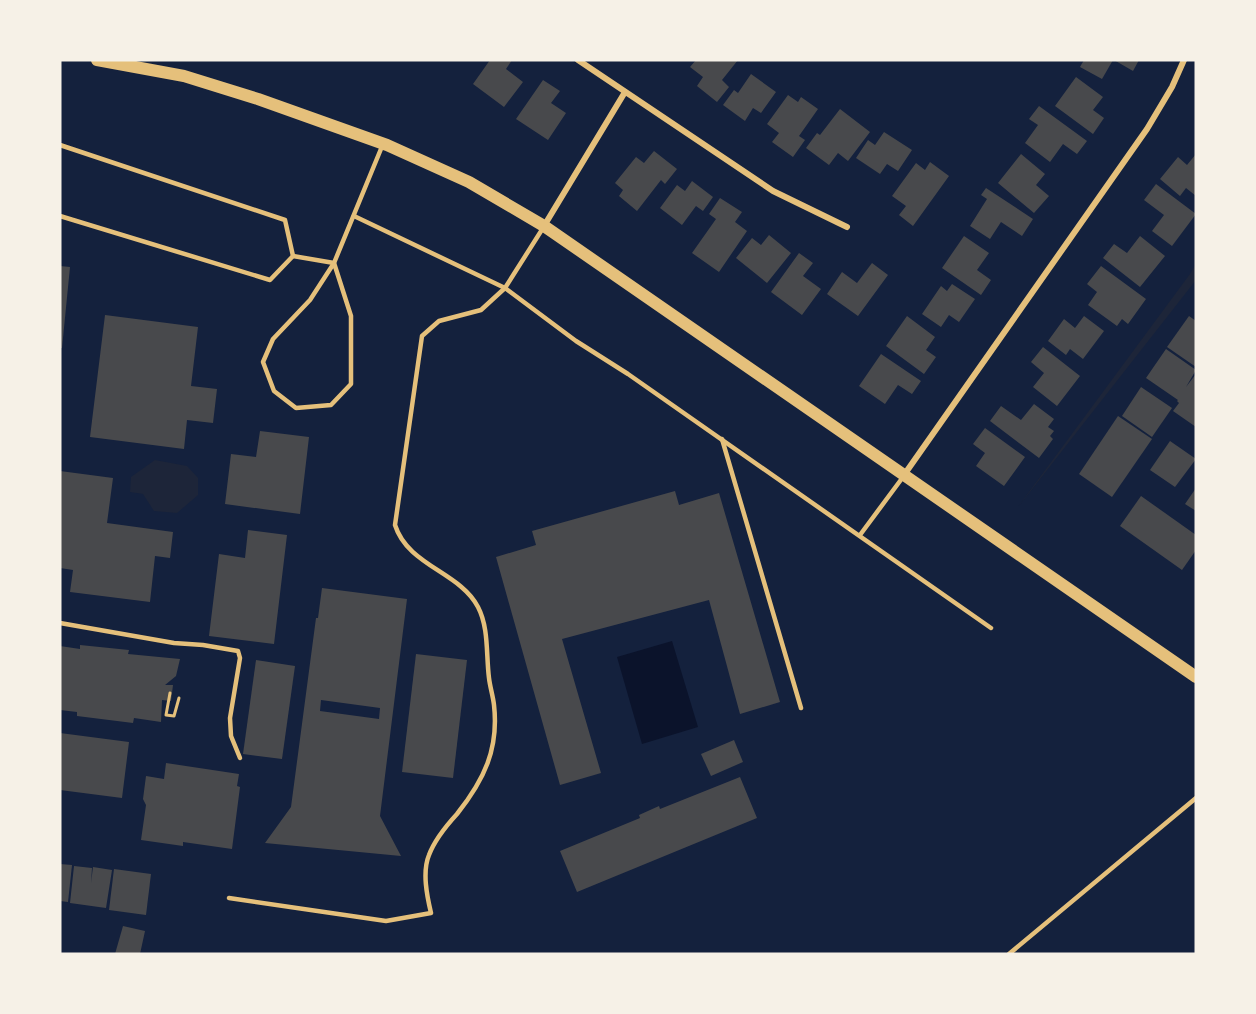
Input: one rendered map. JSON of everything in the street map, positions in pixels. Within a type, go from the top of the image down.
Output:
[{"type":"main road","points":[[97,60],[184,76],[258,99],[383,144],[469,182],[544,226],[1196,677]]},
{"type":"street","points":[[578,60],[773,191],[847,227]]},
{"type":"street","points":[[904,475],[1147,129],[1172,87],[1184,60]]},
{"type":"street","points":[[544,226],[625,92]]},
{"type":"lane","points":[[334,263],[351,316],[351,384],[331,405],[296,408],[274,391],[263,362],[273,339],[310,300],[334,263],[383,144]]},
{"type":"lane","points":[[60,145],[285,220],[293,256]]},
{"type":"lane","points":[[60,216],[270,280],[293,256]]},
{"type":"lane","points":[[354,216],[505,288],[576,341],[722,439],[991,628]]},
{"type":"lane","points":[[229,898],[386,921],[431,913],[427,897],[428,857],[435,841],[471,795],[487,768],[492,750],[495,712],[481,616],[477,606],[468,594],[410,549],[395,525],[419,351],[422,336],[439,321],[481,310],[505,288],[544,226]]},
{"type":"lane","points":[[293,256],[334,263]]},
{"type":"lane","points":[[722,439],[801,708]]},
{"type":"lane","points":[[860,535],[904,475]]},
{"type":"lane","points":[[60,623],[174,643],[238,651],[239,667],[230,718],[231,736],[240,758]]},
{"type":"lane","points":[[1009,954],[1196,798]]},
{"type":"path","points":[[170,693],[166,715],[174,716],[179,698]]},
{"type":"shaded area","points":[[1196,264],[1196,280],[1018,507],[1190,274]]},
{"type":"shaded area","points":[[155,460],[187,466],[198,478],[198,495],[177,513],[154,511],[143,494],[130,492],[131,477]]},
{"type":"shaded area","points":[[672,641],[698,727],[642,744],[617,657]]},
{"type":"building","points":[[490,60],[512,60],[506,69],[523,82],[504,107],[473,84]]},
{"type":"building","points":[[696,60],[738,60],[722,80],[729,87],[717,102],[697,86],[703,77],[690,67]]},
{"type":"building","points":[[1084,60],[1113,60],[1102,79],[1080,67]]},
{"type":"building","points":[[1114,60],[1139,60],[1133,71]]},
{"type":"building","points":[[751,74],[776,92],[761,113],[753,108],[745,121],[723,105],[734,90],[738,93]]},
{"type":"building","points":[[1076,77],[1103,97],[1093,110],[1104,118],[1093,134],[1055,106]]},
{"type":"building","points":[[543,80],[560,91],[551,103],[566,113],[548,140],[516,119]]},
{"type":"building","points":[[788,95],[798,102],[801,97],[818,109],[799,136],[805,140],[793,157],[772,142],[779,133],[767,124]]},
{"type":"building","points":[[1039,106],[1087,141],[1077,154],[1063,144],[1050,162],[1025,143],[1038,125],[1029,119]]},
{"type":"building","points":[[840,109],[870,132],[848,161],[838,153],[829,165],[806,148],[817,133],[820,135]]},
{"type":"building","points":[[884,132],[912,150],[898,171],[887,164],[880,174],[856,158],[868,140],[875,145]]},
{"type":"building","points":[[654,151],[677,169],[665,184],[661,180],[637,211],[619,196],[623,190],[615,183],[636,157],[644,163]]},
{"type":"building","points":[[1021,154],[1045,174],[1036,185],[1049,196],[1034,213],[998,183]]},
{"type":"building","points":[[1196,154],[1196,196],[1186,188],[1180,196],[1160,179],[1178,157],[1187,165]]},
{"type":"building","points":[[930,162],[949,176],[913,226],[899,215],[906,206],[892,196],[916,163],[925,170]]},
{"type":"building","points":[[692,181],[713,197],[703,211],[696,206],[682,225],[660,208],[677,185],[685,191]]},
{"type":"building","points":[[1156,184],[1196,214],[1172,246],[1152,231],[1164,215],[1144,200]]},
{"type":"building","points":[[986,188],[1033,219],[1022,236],[1001,222],[990,239],[970,226],[987,199],[981,195]]},
{"type":"building","points":[[720,198],[742,212],[735,222],[747,231],[719,272],[692,253],[716,219],[709,214]]},
{"type":"building","points":[[769,235],[791,253],[767,283],[736,258],[752,238],[761,245]]},
{"type":"building","points":[[964,236],[989,253],[977,270],[991,280],[981,295],[942,268]]},
{"type":"building","points":[[1140,236],[1165,256],[1140,287],[1103,258],[1114,244],[1127,253]]},
{"type":"building","points":[[799,253],[813,263],[803,276],[821,289],[802,315],[771,292]]},
{"type":"building","points":[[872,263],[888,275],[858,316],[827,294],[842,272],[857,283]]},
{"type":"building","points":[[60,266],[70,267],[62,348],[60,348]]},
{"type":"building","points":[[1101,266],[1146,299],[1128,324],[1122,319],[1117,326],[1088,305],[1097,292],[1087,284]]},
{"type":"building","points":[[952,284],[975,299],[959,322],[949,315],[941,327],[922,314],[941,286],[947,291]]},
{"type":"building","points":[[105,315],[198,327],[191,386],[217,389],[213,423],[187,420],[184,449],[90,437]]},
{"type":"building","points":[[907,316],[935,337],[926,350],[936,357],[924,374],[886,346]]},
{"type":"building","points":[[1084,316],[1104,331],[1083,359],[1070,349],[1066,355],[1048,341],[1064,319],[1075,328]]},
{"type":"building","points":[[1189,316],[1196,321],[1196,367],[1167,347]]},
{"type":"building","points":[[1043,347],[1080,376],[1057,406],[1033,387],[1044,373],[1031,362]]},
{"type":"building","points":[[1166,349],[1196,370],[1186,387],[1196,374],[1196,427],[1173,411],[1179,403],[1178,400],[1146,378]]},
{"type":"building","points":[[881,354],[921,381],[912,394],[898,385],[885,404],[859,386]]},
{"type":"building","points":[[1141,387],[1172,408],[1152,437],[1122,416]]},
{"type":"building","points":[[1034,404],[1054,419],[1048,427],[1054,431],[1050,436],[1053,439],[1039,458],[990,421],[1001,406],[1021,420]]},
{"type":"building","points":[[1118,416],[1152,439],[1112,497],[1079,474]]},
{"type":"building","points":[[985,428],[1025,457],[1004,486],[976,466],[985,453],[973,444]]},
{"type":"building","points":[[260,431],[309,437],[300,514],[225,504],[231,454],[256,457]]},
{"type":"building","points":[[1170,441],[1196,459],[1175,487],[1150,470]]},
{"type":"building","points":[[60,471],[113,478],[107,523],[173,532],[170,558],[155,556],[150,602],[70,592],[73,570],[60,568]]},
{"type":"building","points":[[1196,488],[1196,511],[1185,504]]},
{"type":"building","points":[[675,491],[679,505],[719,493],[780,702],[740,714],[709,600],[562,639],[601,773],[560,785],[496,557],[536,545],[532,531]]},
{"type":"building","points":[[1141,496],[1196,535],[1196,550],[1182,570],[1120,526]]},
{"type":"building","points":[[248,530],[287,535],[274,644],[209,636],[219,554],[245,558]]},
{"type":"building","points":[[322,588],[407,599],[380,816],[401,856],[265,843],[291,807],[316,618],[318,618]],"holes":[[[321,700],[380,708],[379,719],[320,711]]]},
{"type":"building","points":[[80,645],[129,650],[128,654],[180,659],[176,676],[165,685],[173,685],[171,701],[162,700],[161,722],[134,718],[133,723],[77,716],[77,712],[60,710],[60,646],[80,649]]},
{"type":"building","points":[[416,654],[467,660],[453,778],[402,772]]},
{"type":"building","points":[[256,660],[295,666],[282,759],[243,754]]},
{"type":"building","points":[[60,733],[129,742],[122,798],[60,790]]},
{"type":"building","points":[[734,740],[743,762],[711,776],[701,754]]},
{"type":"building","points":[[166,763],[239,774],[237,786],[240,787],[232,849],[183,842],[183,846],[141,840],[146,805],[143,799],[146,776],[164,779]]},
{"type":"building","points":[[740,777],[757,818],[577,892],[560,851],[640,818],[639,815],[659,806],[660,809]]},
{"type":"building","points":[[60,864],[72,865],[68,902],[60,901]]},
{"type":"building","points":[[74,866],[92,868],[91,883],[93,867],[112,870],[106,908],[70,903]]},
{"type":"building","points":[[114,869],[151,874],[146,915],[109,910]]},
{"type":"building","points":[[123,926],[145,931],[140,954],[115,954]]}]
